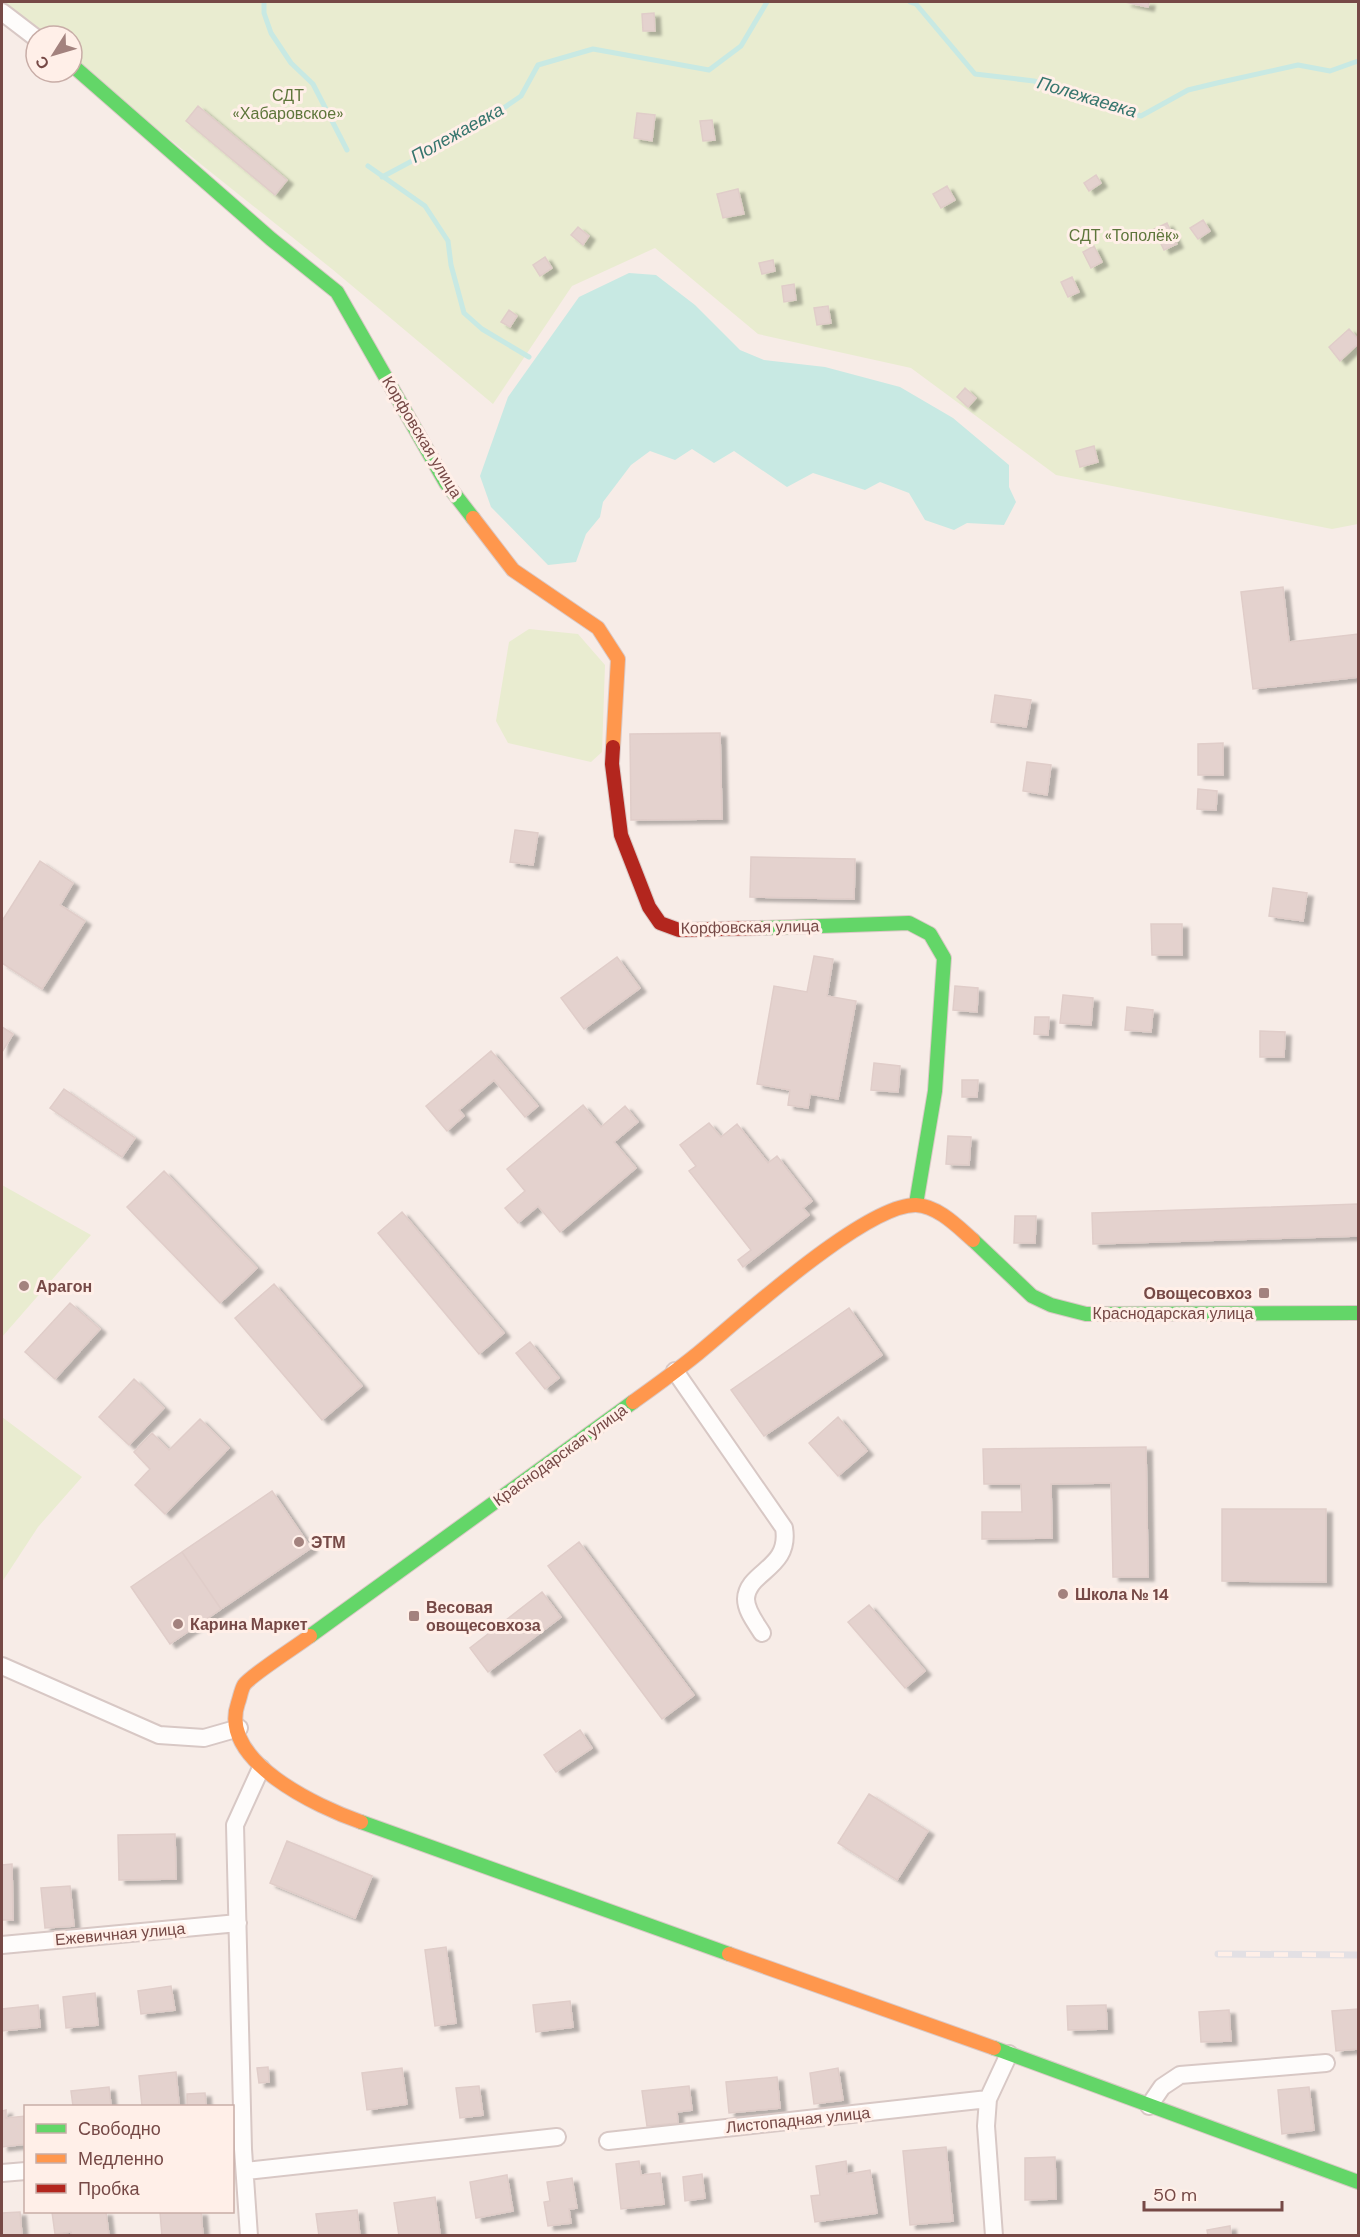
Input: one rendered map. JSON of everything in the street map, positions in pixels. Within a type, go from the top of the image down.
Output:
[{"type":"street","points":[[2,12],[24,29]]},
{"type":"street","name":"Корфовская улица","points":[[84,75],[271,239],[337,292],[446,483],[513,570],[598,628],[618,659],[612,764],[621,835],[649,907],[660,923],[679,930],[909,923],[930,934],[944,958],[934,1091],[916,1204]]},
{"type":"street","name":"Краснодарская улица","points":[[261,1768],[244,1748],[234,1713],[244,1685],[675,1371],[836,1242],[887,1213],[916,1204],[947,1217],[1033,1297],[1057,1307],[1086,1314],[1359,1313]]},
{"type":"street","points":[[675,1371],[784,1528],[786,1542],[783,1553],[747,1592],[746,1601],[762,1633]]},
{"type":"street","points":[[2,1666],[159,1735],[204,1738],[239,1728]]},
{"type":"street","points":[[249,2235],[246,2171],[238,2150],[238,1923],[235,1825],[261,1768],[329,1811],[1009,2054],[1359,2182]]},
{"type":"street","name":"Ежевичная улица","points":[[2,1945],[238,1923]]},
{"type":"street","points":[[994,2235],[986,2126],[988,2099],[1009,2054]]},
{"type":"street","points":[[1149,2106],[1162,2087],[1180,2075],[1326,2063]]},
{"type":"street","name":"Листопадная улица","points":[[608,2141],[988,2099]]},
{"type":"street","points":[[246,2171],[557,2137]]},
{"type":"street","points":[[2,2173],[24,2170]]},
{"type":"green space","name":"СДТ «Тополёк»","points":[[2,2],[1358,2],[1358,524],[1332,529],[1056,475],[911,368],[758,334],[655,248],[572,286],[493,404],[332,269],[84,71],[84,24],[25,24],[2,5]]},
{"type":"green space","points":[[529,629],[578,634],[605,665],[602,752],[591,762],[508,743],[496,721],[509,642]]},
{"type":"green space","name":"Арагон","points":[[2,1185],[91,1235],[2,1337]]},
{"type":"green space","points":[[2,1417],[82,1477],[38,1527],[2,1582]]},
{"type":"water","points":[[629,273],[656,275],[695,305],[740,350],[764,360],[825,367],[900,387],[953,418],[1009,465],[1009,487],[1016,502],[1004,525],[967,523],[954,530],[925,520],[909,493],[880,482],[865,490],[813,473],[787,487],[734,451],[714,463],[692,449],[675,460],[650,451],[631,465],[603,502],[600,517],[586,534],[576,562],[548,565],[491,507],[480,476],[508,397],[579,297]]},
{"type":"building","points":[[1125,2],[1149,2],[1148,7]]},
{"type":"building","points":[[654,13],[655,31],[643,31],[642,14]]},
{"type":"building","points":[[198,106],[287,180],[275,195],[186,121]]},
{"type":"building","points":[[637,113],[655,115],[652,141],[634,138]]},
{"type":"building","points":[[712,120],[715,140],[703,141],[700,121]]},
{"type":"building","points":[[1096,175],[1101,183],[1089,191],[1084,183]]},
{"type":"building","points":[[947,186],[955,200],[941,208],[933,194]]},
{"type":"building","points":[[738,189],[744,214],[723,218],[717,194]]},
{"type":"building","points":[[1203,220],[1210,231],[1198,239],[1190,228]]},
{"type":"building","points":[[1167,223],[1177,244],[1164,250],[1154,229]]},
{"type":"building","points":[[578,227],[589,236],[583,245],[571,235]]},
{"type":"building","points":[[1094,246],[1102,262],[1091,268],[1083,252]]},
{"type":"building","points":[[545,257],[552,268],[540,276],[533,265]]},
{"type":"building","points":[[773,260],[775,271],[762,274],[759,263]]},
{"type":"building","points":[[1072,277],[1079,292],[1068,297],[1061,282]]},
{"type":"building","points":[[794,284],[796,300],[784,302],[782,286]]},
{"type":"building","points":[[828,306],[831,323],[817,325],[814,308]]},
{"type":"building","points":[[509,310],[517,316],[510,327],[501,322]]},
{"type":"building","points":[[1349,329],[1358,339],[1358,344],[1340,361],[1329,347]]},
{"type":"building","points":[[965,388],[976,398],[968,407],[957,397]]},
{"type":"building","points":[[1094,446],[1098,462],[1080,467],[1076,451]]},
{"type":"building","points":[[1283,587],[1289,642],[1358,634],[1358,677],[1253,689],[1241,592]]},
{"type":"building","points":[[995,695],[1031,700],[1026,727],[991,722]]},
{"type":"building","points":[[720,733],[722,819],[631,820],[630,734]]},
{"type":"building","points":[[1223,743],[1223,775],[1198,775],[1198,744]]},
{"type":"building","points":[[1027,762],[1051,765],[1047,795],[1023,791]]},
{"type":"building","points":[[1198,789],[1217,791],[1216,810],[1197,809]]},
{"type":"building","points":[[515,830],[538,833],[533,865],[510,862]]},
{"type":"building","points":[[751,857],[855,859],[854,899],[750,897]]},
{"type":"building","points":[[40,861],[73,883],[60,905],[85,921],[42,989],[2,963],[2,921]]},
{"type":"building","points":[[1273,888],[1307,893],[1303,921],[1269,916]]},
{"type":"building","points":[[1151,924],[1182,924],[1182,955],[1152,955]]},
{"type":"building","points":[[814,956],[833,959],[827,996],[856,1001],[838,1099],[810,1094],[808,1108],[788,1105],[790,1090],[757,1084],[774,986],[807,992]]},
{"type":"building","points":[[617,957],[640,988],[584,1029],[561,998]]},
{"type":"building","points":[[955,986],[978,988],[977,1012],[953,1010]]},
{"type":"building","points":[[1063,995],[1093,998],[1091,1025],[1060,1023]]},
{"type":"building","points":[[1127,1007],[1153,1010],[1151,1032],[1125,1030]]},
{"type":"building","points":[[1035,1017],[1049,1017],[1048,1035],[1034,1034]]},
{"type":"building","points":[[2,1027],[13,1034],[2,1052]]},
{"type":"building","points":[[1260,1031],[1285,1032],[1284,1057],[1260,1057]]},
{"type":"building","points":[[491,1051],[538,1106],[525,1117],[494,1080],[459,1110],[464,1116],[447,1131],[426,1106]]},
{"type":"building","points":[[874,1063],[900,1066],[898,1092],[871,1090]]},
{"type":"building","points":[[962,1080],[978,1080],[977,1097],[962,1097]]},
{"type":"building","points":[[64,1089],[135,1138],[122,1157],[50,1108]]},
{"type":"building","points":[[583,1105],[601,1127],[625,1106],[638,1122],[614,1142],[636,1168],[560,1232],[538,1206],[518,1223],[505,1208],[525,1191],[507,1169]]},
{"type":"building","points":[[709,1123],[721,1137],[737,1124],[768,1163],[777,1156],[812,1201],[803,1208],[809,1215],[743,1267],[738,1260],[751,1250],[689,1171],[696,1166],[680,1145]]},
{"type":"building","points":[[948,1136],[971,1137],[969,1165],[946,1164]]},
{"type":"building","points":[[164,1171],[257,1268],[220,1303],[127,1207]]},
{"type":"building","points":[[1358,1204],[1358,1236],[1093,1244],[1092,1213]]},
{"type":"building","points":[[402,1212],[504,1333],[479,1354],[378,1233]]},
{"type":"building","points":[[1015,1216],[1036,1216],[1035,1243],[1014,1243]]},
{"type":"building","points":[[274,1284],[362,1386],[322,1420],[235,1318]]},
{"type":"building","points":[[70,1303],[100,1329],[55,1379],[25,1352]]},
{"type":"building","points":[[849,1308],[882,1355],[764,1436],[731,1390]]},
{"type":"building","points":[[530,1342],[559,1378],[545,1389],[516,1353]]},
{"type":"building","points":[[134,1379],[164,1408],[129,1445],[99,1417]]},
{"type":"building","points":[[838,1417],[867,1451],[838,1476],[809,1443]]},
{"type":"building","points":[[200,1419],[229,1448],[165,1514],[135,1485],[150,1469],[134,1452],[152,1433],[169,1450]]},
{"type":"building","points":[[1146,1447],[1148,1577],[1113,1577],[1111,1483],[1051,1484],[1052,1538],[982,1539],[982,1512],[1022,1512],[1021,1484],[984,1484],[983,1449]]},
{"type":"building","points":[[272,1491],[311,1548],[221,1609],[182,1552]]},
{"type":"building","points":[[1222,1509],[1326,1509],[1326,1582],[1222,1581]]},
{"type":"building","points":[[579,1542],[694,1695],[662,1719],[548,1566]]},
{"type":"building","points":[[182,1552],[221,1609],[170,1644],[131,1587]]},
{"type":"building","points":[[542,1592],[561,1617],[488,1672],[470,1648]]},
{"type":"building","points":[[869,1605],[925,1671],[905,1688],[848,1622]]},
{"type":"building","points":[[580,1730],[592,1748],[556,1772],[544,1755]]},
{"type":"building","points":[[869,1794],[928,1831],[897,1880],[838,1843]]},
{"type":"building","points":[[175,1834],[176,1879],[119,1880],[118,1835]]},
{"type":"building","points":[[287,1841],[372,1876],[355,1918],[270,1883]]},
{"type":"building","points":[[12,1864],[13,1920],[2,1920],[2,1865]]},
{"type":"building","points":[[70,1886],[74,1926],[45,1928],[41,1888]]},
{"type":"building","points":[[446,1947],[456,2023],[435,2026],[425,1950]]},
{"type":"building","points":[[171,1986],[175,2010],[141,2014],[138,1991]]},
{"type":"building","points":[[95,1993],[98,2025],[66,2028],[63,1997]]},
{"type":"building","points":[[570,2001],[573,2027],[536,2032],[533,2005]]},
{"type":"building","points":[[38,2005],[40,2027],[2,2031],[2,2009]]},
{"type":"building","points":[[1106,2005],[1107,2029],[1068,2030],[1067,2006]]},
{"type":"building","points":[[1358,2009],[1358,2049],[1336,2051],[1332,2011]]},
{"type":"building","points":[[1229,2010],[1231,2041],[1201,2042],[1199,2012]]},
{"type":"building","points":[[268,2067],[269,2082],[259,2083],[257,2068]]},
{"type":"building","points":[[402,2068],[407,2104],[367,2110],[362,2073]]},
{"type":"building","points":[[838,2068],[843,2100],[814,2104],[810,2073]]},
{"type":"building","points":[[176,2072],[179,2104],[142,2105],[139,2076]]},
{"type":"building","points":[[777,2077],[780,2108],[729,2113],[726,2082]]},
{"type":"building","points":[[479,2086],[483,2115],[460,2118],[456,2088]]},
{"type":"building","points":[[689,2086],[692,2110],[677,2112],[678,2123],[647,2126],[642,2091]]},
{"type":"building","points":[[109,2087],[111,2105],[73,2105],[71,2091]]},
{"type":"building","points":[[1309,2087],[1314,2130],[1282,2134],[1278,2090]]},
{"type":"building","points":[[205,2093],[206,2105],[187,2105],[187,2094]]},
{"type":"building","points":[[6,2110],[6,2118],[24,2116],[24,2144],[2,2147],[2,2111]]},
{"type":"building","points":[[946,2147],[953,2221],[910,2225],[903,2151]]},
{"type":"building","points":[[1055,2157],[1056,2199],[1025,2200],[1025,2158]]},
{"type":"building","points":[[639,2161],[641,2175],[660,2173],[664,2204],[621,2209],[616,2164]]},
{"type":"building","points":[[846,2161],[847,2174],[870,2170],[877,2213],[815,2222],[811,2196],[820,2195],[816,2166]]},
{"type":"building","points":[[702,2174],[705,2198],[685,2201],[683,2177]]},
{"type":"building","points":[[507,2175],[513,2211],[476,2218],[470,2182]]},
{"type":"building","points":[[572,2178],[577,2208],[569,2209],[571,2223],[548,2226],[544,2202],[550,2201],[547,2182]]},
{"type":"building","points":[[435,2197],[440,2234],[399,2236],[394,2203]]},
{"type":"building","points":[[357,2210],[360,2236],[319,2236],[316,2214]]},
{"type":"building","points":[[20,2212],[22,2236],[2,2236],[2,2213]]},
{"type":"building","points":[[52,2213],[106,2213],[109,2236],[72,2236],[71,2232],[55,2234]]},
{"type":"building","points":[[160,2213],[201,2213],[203,2236],[162,2236]]},
{"type":"building","points":[[1230,2226],[1231,2236],[1208,2236],[1207,2230]]},
{"type":"waterway","name":"Полежаевка","points":[[264,2],[264,13],[271,33],[291,63],[313,84],[347,150]]},
{"type":"waterway","name":"Полежаевка","points":[[382,177],[412,161],[446,135],[488,119],[521,96],[538,65],[593,49],[709,70],[741,46],[767,2]]},
{"type":"waterway","name":"Полежаевка","points":[[910,2],[916,4],[975,74],[1034,81],[1141,116],[1188,90],[1298,65],[1330,71],[1358,61]]},
{"type":"waterway","name":"Полежаевка","points":[[368,166],[425,206],[448,241],[451,265],[464,313],[482,329],[529,357]]},
{"type":"railway","points":[[1218,1954],[1358,1955]]},
{"type":"traffic: fast","points":[[84,75],[271,239],[337,292],[446,483],[473,518]]},
{"type":"traffic: fast","points":[[759,928],[909,923],[930,934],[944,958],[935,1091],[916,1204]]},
{"type":"traffic: fast","points":[[973,1240],[1032,1296],[1051,1305],[1086,1314],[1358,1313]]},
{"type":"traffic: fast","points":[[310,1636],[633,1402]]},
{"type":"traffic: fast","points":[[361,1822],[729,1954]]},
{"type":"traffic: fast","points":[[994,2048],[1358,2182]]},
{"type":"traffic: slow","points":[[473,518],[513,570],[598,628],[618,659],[613,747]]},
{"type":"traffic: slow","points":[[633,1402],[688,1361],[803,1267],[866,1223],[894,1210],[916,1205],[924,1206],[940,1213],[973,1240]]},
{"type":"traffic: slow","points":[[310,1636],[248,1680],[242,1689],[238,1703],[236,1724],[243,1744],[257,1762],[276,1779],[321,1805],[361,1822]]},
{"type":"traffic: slow","points":[[729,1954],[994,2048]]},
{"type":"traffic: jam","points":[[613,747],[612,764],[621,835],[649,907],[660,923],[679,930],[759,928]]},
{"type":"place","name":"Арагон","points":[[24,1286]]},
{"type":"place","name":"Овощесовхоз","points":[[1264,1293]]},
{"type":"place","name":"ЭТМ","points":[[299,1542]]},
{"type":"place","name":"Школа № 14","points":[[1063,1594]]},
{"type":"place","name":"Весовая овощесовхоза","points":[[414,1616]]},
{"type":"place","name":"Карина Маркет","points":[[178,1624]]},
{"type":"park label","name":"СДТ «Хабаровское»","points":[[288,104]]}]
